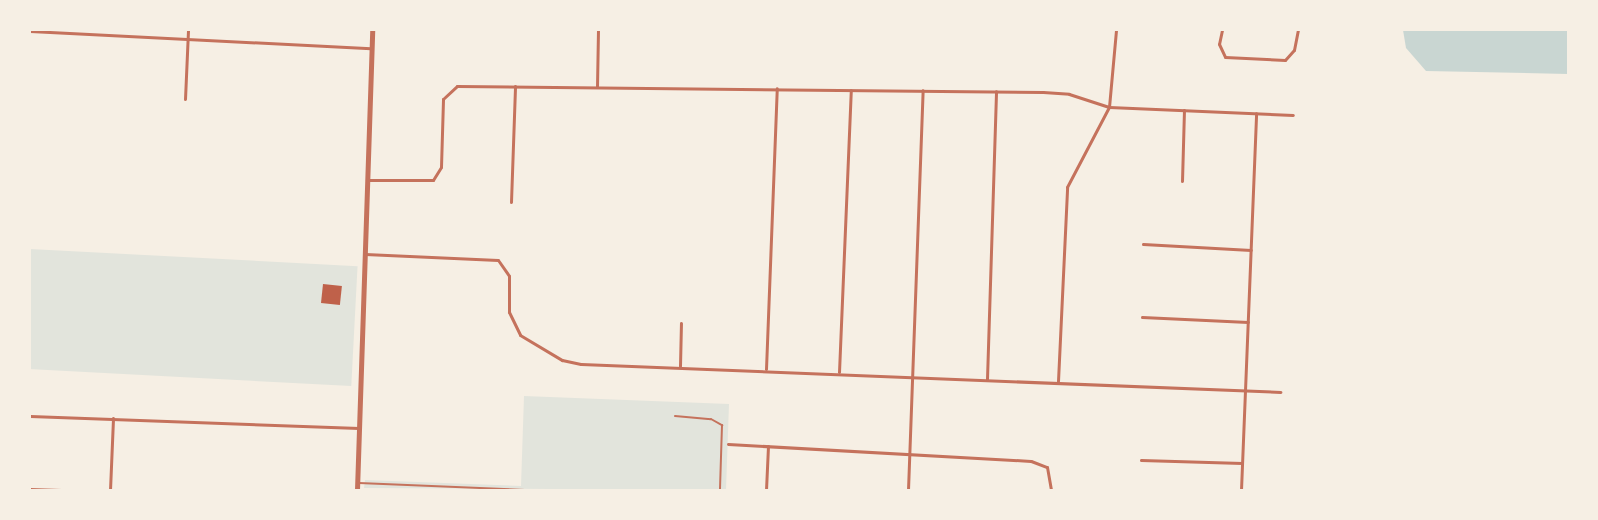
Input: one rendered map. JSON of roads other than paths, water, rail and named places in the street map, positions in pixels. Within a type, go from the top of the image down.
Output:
[{"type":"street","points":[[185,99],[188,30]]},
{"type":"street","points":[[357,490],[372,30]]},
{"type":"street","points":[[597,87],[598,30]]},
{"type":"street","points":[[1058,381],[1067,187],[1109,107],[1116,30]]},
{"type":"street","points":[[1222,30],[1219,44],[1225,57],[1285,60],[1294,50],[1298,30]]},
{"type":"street","points":[[30,31],[371,48]]},
{"type":"street","points":[[366,180],[433,180],[441,167],[446,91],[457,86],[996,91],[1069,94],[1109,107],[1293,115]]},
{"type":"street","points":[[511,202],[515,86]]},
{"type":"street","points":[[766,369],[777,88]]},
{"type":"street","points":[[839,372],[851,90]]},
{"type":"street","points":[[908,490],[923,90]]},
{"type":"street","points":[[986,379],[996,91]]},
{"type":"street","points":[[1182,181],[1184,110]]},
{"type":"street","points":[[1241,490],[1256,113]]},
{"type":"street","points":[[1143,244],[1251,250]]},
{"type":"street","points":[[364,254],[498,260],[508,276],[509,312],[520,335],[536,346],[581,364],[766,369],[1280,392]]},
{"type":"street","points":[[1142,317],[1248,322]]},
{"type":"street","points":[[680,366],[681,323]]},
{"type":"street","points":[[30,416],[359,428]]},
{"type":"street","points":[[110,490],[113,418]]},
{"type":"street","points":[[728,444],[909,452],[1031,460],[1047,467],[1051,490]]},
{"type":"street","points":[[766,490],[768,446]]},
{"type":"street","points":[[1141,460],[1242,463]]},
{"type":"street","points":[[30,489],[61,490]]},
{"type":"lane","points":[[675,416],[711,418],[722,425],[720,490]]},
{"type":"lane","points":[[357,483],[525,490]]}]
